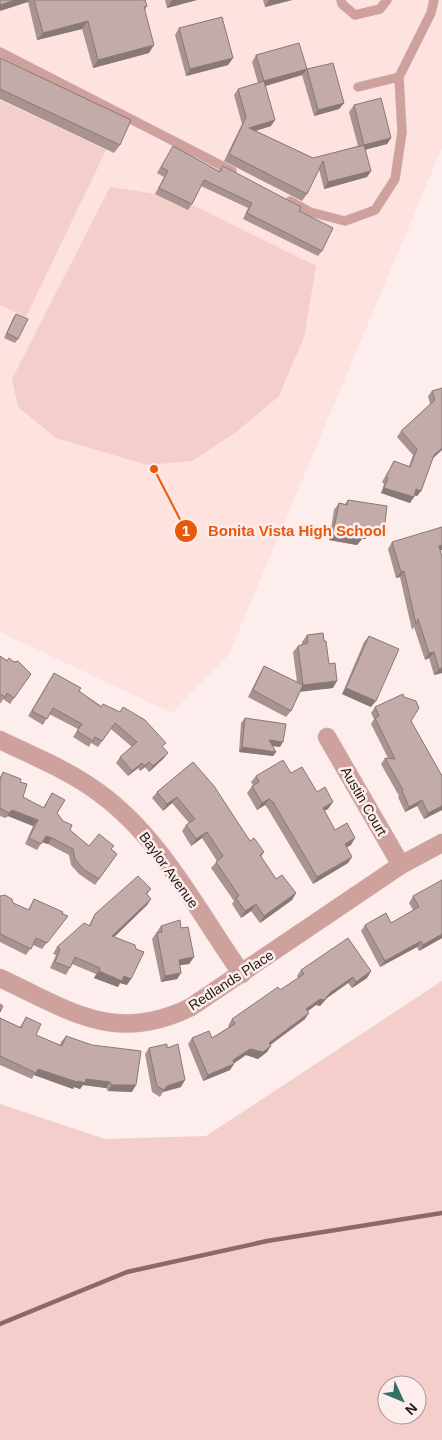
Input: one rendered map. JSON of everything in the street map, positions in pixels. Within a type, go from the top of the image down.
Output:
[{"type":"street","name":"Austin Court","points":[[327,737],[401,865]]},
{"type":"street","name":"Baylor Avenue","points":[[0,740],[98,791],[128,817],[162,856],[242,974]]},
{"type":"street","name":"Redlands Place","points":[[0,978],[88,1019],[123,1024],[158,1020],[191,1007],[401,865],[442,843]]},
{"type":"lane","points":[[341,0],[342,4],[356,15],[380,9],[387,0]]},
{"type":"lane","points":[[284,198],[310,212],[345,221],[374,210],[395,179],[402,132],[399,77],[432,13],[434,0]]},
{"type":"lane","points":[[0,52],[239,175]]},
{"type":"lane","points":[[358,87],[399,77]]},
{"type":"shaded area","points":[[0,0],[442,0],[442,148],[229,654],[172,713],[0,632]]},
{"type":"shaded area","points":[[0,100],[106,150],[26,317],[0,305]]},
{"type":"shaded area","points":[[110,187],[177,197],[316,266],[304,337],[279,396],[235,433],[192,461],[147,465],[56,438],[18,407],[12,379]]},
{"type":"shaded area","points":[[442,981],[442,1440],[0,1440],[0,1104],[105,1139],[206,1136]]},
{"type":"building","points":[[0,0],[15,0],[0,5]]},
{"type":"building","points":[[34,0],[145,0],[147,6],[144,7],[154,45],[98,60],[88,21],[43,33]]},
{"type":"building","points":[[222,17],[233,58],[190,69],[179,28]]},
{"type":"building","points":[[299,43],[307,69],[264,81],[256,55]]},
{"type":"building","points":[[0,58],[131,120],[120,145],[0,89]]},
{"type":"building","points":[[333,63],[344,103],[318,110],[307,69]]},
{"type":"building","points":[[264,81],[275,120],[249,128],[313,158],[364,145],[371,171],[328,182],[323,161],[307,194],[229,154],[246,117],[238,89]]},
{"type":"building","points":[[381,98],[391,138],[364,145],[354,105]]},
{"type":"building","points":[[173,146],[220,172],[223,166],[301,207],[299,211],[333,228],[322,251],[247,213],[252,203],[204,180],[192,204],[159,188],[168,171],[161,167]]},
{"type":"building","points":[[16,314],[28,319],[18,339],[7,333]]},
{"type":"building","points":[[442,388],[442,448],[434,455],[421,491],[416,489],[414,497],[384,488],[388,478],[386,477],[394,461],[410,467],[417,449],[401,431],[435,400],[432,391]]},
{"type":"building","points":[[348,500],[387,506],[384,531],[371,529],[370,533],[363,532],[362,538],[333,533],[339,503],[347,505]]},
{"type":"building","points":[[442,527],[442,545],[439,546],[442,557],[442,668],[439,669],[434,652],[429,653],[418,619],[416,624],[404,571],[401,572],[392,542]]},
{"type":"building","points":[[323,633],[329,664],[335,663],[337,681],[303,685],[298,646],[308,643],[307,635]]},
{"type":"building","points":[[369,636],[399,649],[376,701],[346,688]]},
{"type":"building","points":[[0,656],[7,661],[9,658],[14,662],[18,661],[31,674],[14,698],[7,693],[5,697],[0,694]]},
{"type":"building","points":[[264,666],[303,685],[291,711],[253,690]]},
{"type":"building","points":[[54,673],[81,688],[79,691],[101,707],[103,704],[120,712],[123,707],[145,720],[166,743],[162,746],[168,753],[153,766],[149,762],[144,766],[142,763],[132,771],[120,757],[137,742],[115,723],[102,741],[95,737],[93,741],[77,731],[82,724],[53,708],[47,719],[32,711]]},
{"type":"building","points":[[403,694],[404,697],[416,701],[419,708],[411,721],[442,776],[442,806],[428,813],[422,800],[409,807],[403,790],[385,758],[395,759],[375,718],[379,716],[375,707]]},
{"type":"building","points":[[245,718],[286,724],[283,742],[269,740],[276,752],[242,747]]},
{"type":"building","points":[[283,760],[291,773],[302,767],[317,792],[325,787],[333,802],[323,808],[335,830],[347,823],[355,838],[345,844],[352,857],[317,877],[273,802],[269,799],[262,803],[252,786],[259,782],[256,776]]},
{"type":"building","points":[[193,762],[214,786],[250,841],[254,838],[264,852],[260,855],[276,879],[282,875],[296,893],[264,916],[256,904],[245,911],[236,898],[239,896],[216,862],[223,856],[207,832],[196,839],[186,825],[195,819],[177,797],[167,804],[157,792]]},
{"type":"building","points":[[3,772],[21,779],[20,782],[27,784],[23,797],[44,808],[52,793],[65,800],[57,813],[63,821],[72,825],[70,830],[89,846],[99,834],[114,846],[111,849],[117,854],[99,879],[83,869],[75,859],[73,849],[46,836],[41,844],[29,838],[38,820],[12,810],[9,813],[0,808],[0,780]]},
{"type":"building","points":[[138,876],[151,889],[146,893],[151,899],[112,936],[135,945],[136,949],[144,952],[131,979],[124,976],[122,981],[99,971],[100,968],[75,957],[70,968],[55,962],[60,949],[57,947],[84,923],[90,926],[95,914]]},
{"type":"building","points":[[442,880],[442,934],[423,945],[421,941],[385,961],[365,925],[386,913],[391,923],[419,907],[413,896]]},
{"type":"building","points":[[5,895],[12,899],[13,903],[29,910],[34,899],[68,916],[47,943],[36,938],[31,949],[0,934],[0,896]]},
{"type":"building","points":[[180,920],[181,928],[188,927],[194,957],[179,960],[181,973],[165,976],[157,933],[162,932],[161,926]]},
{"type":"building","points":[[348,938],[371,971],[356,982],[353,977],[331,992],[324,1000],[320,999],[306,1009],[309,1013],[269,1043],[271,1046],[263,1052],[250,1049],[233,1060],[234,1064],[208,1075],[192,1038],[209,1031],[212,1038],[235,1024],[232,1019],[278,987],[280,990],[304,974],[301,970]]},
{"type":"building","points":[[26,1017],[41,1024],[36,1035],[62,1046],[66,1036],[92,1045],[141,1051],[136,1085],[112,1085],[110,1082],[86,1079],[85,1083],[77,1082],[38,1069],[36,1073],[0,1056],[0,1018],[21,1028]]},
{"type":"building","points":[[167,1044],[167,1048],[178,1044],[185,1080],[167,1086],[164,1090],[157,1086],[149,1048]]},
{"type":"waterway","points":[[0,1324],[127,1272],[267,1241],[442,1213]]},
{"type":"place","name":"Bonita Vista High School","points":[[154,469]]}]
